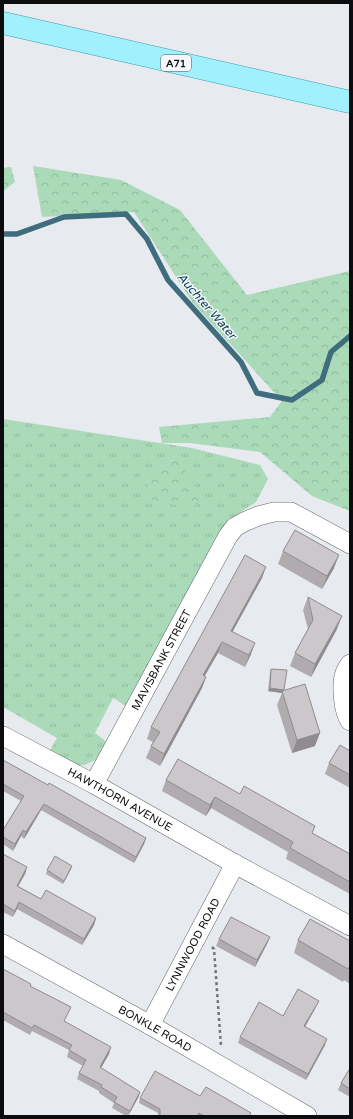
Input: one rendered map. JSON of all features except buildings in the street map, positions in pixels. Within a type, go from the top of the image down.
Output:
[{"type":"main road","name":"A71","points":[[3,23],[350,102]]},
{"type":"street","name":"MAVISBANK STREET","points":[[94,784],[228,536],[235,527],[258,516],[274,512],[291,512],[350,544]]},
{"type":"street","points":[[350,664],[345,673],[343,686],[344,702],[350,721]]},
{"type":"street","name":"HAWTHORN AVENUE","points":[[3,736],[94,784],[350,926]]},
{"type":"street","name":"LYNNWOOD ROAD","points":[[150,1025],[236,864]]},
{"type":"street","name":"BONKLE ROAD","points":[[3,944],[150,1025],[298,1114]]},
{"type":"path","points":[[196,939],[214,949],[222,1067]]},
{"type":"green space","points":[[33,166],[121,180],[180,210],[247,295],[350,271],[350,511],[312,496],[260,452],[190,443],[162,443],[159,427],[270,417],[282,401],[193,303],[134,212],[42,217]]},
{"type":"green space","points":[[11,167],[15,182],[3,191],[3,168]]},
{"type":"green space","points":[[3,419],[192,448],[260,465],[268,479],[256,502],[226,522],[126,706],[113,698],[95,733],[108,743],[96,760],[84,765],[73,765],[49,752],[57,738],[3,707]]},
{"type":"green space","points":[[165,455],[177,459],[203,498],[191,508],[151,500],[146,481]]},
{"type":"waterway","name":"Auchter Water","points":[[3,234],[17,234],[64,217],[126,214],[147,239],[168,280],[241,362],[257,393],[292,400],[322,380],[331,352],[350,336]]}]
